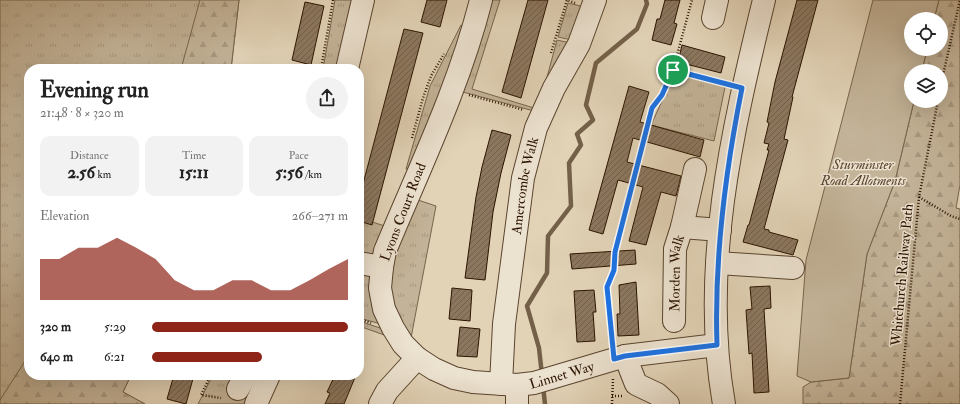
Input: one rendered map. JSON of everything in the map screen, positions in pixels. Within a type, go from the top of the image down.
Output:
[{"type":"street","points":[[348,64],[363,0]]},
{"type":"street","name":"Lyons Court Road","points":[[481,0],[453,91],[385,252],[380,288],[384,309],[393,328],[403,344],[416,358],[434,369],[454,378],[517,389]]},
{"type":"street","name":"Amercombe Walk","points":[[517,389],[504,324],[523,178],[536,128],[554,88],[579,44],[595,0]]},
{"type":"street","points":[[724,404],[720,384],[716,310],[720,230],[729,156],[742,88],[764,0]]},
{"type":"street","name":"Morden Walk","points":[[674,321],[675,249],[682,227],[695,169]]},
{"type":"street","name":"Morden Walk","points":[[682,227],[720,230]]},
{"type":"street","points":[[718,263],[793,268]]},
{"type":"street","points":[[364,264],[382,268]]},
{"type":"street","name":"Linnet Way","points":[[517,389],[616,359],[717,345]]},
{"type":"street","points":[[380,404],[387,391],[416,358]]},
{"type":"street","points":[[616,359],[636,384],[657,394],[668,404]]},
{"type":"street","points":[[256,404],[266,380]]},
{"type":"path","points":[[322,64],[333,0]]},
{"type":"path","points":[[612,404],[613,376],[616,359],[607,287],[614,270],[615,252],[652,108],[662,95],[673,70],[692,0]]},
{"type":"path","points":[[946,64],[960,0]]},
{"type":"path","points":[[673,70],[742,88]]},
{"type":"path","points":[[453,91],[542,116]]},
{"type":"path","name":"Whitchurch Railway Path","points":[[900,404],[919,197],[937,108]]},
{"type":"path","points":[[919,197],[951,216],[960,219]]},
{"type":"path","points":[[364,321],[370,323]]},
{"type":"path","points":[[201,395],[208,380]]},
{"type":"green space","points":[[0,0],[239,0],[232,64],[24,64],[24,380],[129,380],[123,392],[145,404],[0,404]]},
{"type":"green space","points":[[200,0],[239,0],[232,64],[182,64]]},
{"type":"green space","points":[[335,0],[356,0],[340,64],[324,64]]},
{"type":"green space","points":[[487,0],[500,0],[472,89],[534,108],[534,111],[459,91]]},
{"type":"green space","name":"Sturminster Road Allotments","points":[[873,0],[939,0],[936,12],[904,12],[904,56],[925,56],[924,64],[904,64],[904,108],[912,108],[895,181],[867,254],[849,378],[811,382],[797,376],[806,260]]},
{"type":"green space","points":[[939,0],[960,0],[960,185],[956,208],[960,209],[960,404],[803,404],[803,387],[811,382],[849,378],[867,254],[895,181],[912,108],[948,108],[948,64],[924,64],[925,56],[948,56],[948,12],[936,12]]},
{"type":"green space","points":[[568,3],[585,7],[572,40],[558,37]]},
{"type":"green space","points":[[461,25],[464,26],[457,53],[410,170],[406,169],[430,86]]},
{"type":"green space","points":[[557,40],[570,43],[542,96]]},
{"type":"green space","points":[[681,74],[723,84],[725,87],[714,141],[651,125],[674,75]]},
{"type":"green space","points":[[418,200],[436,206],[411,338],[404,327],[391,297],[388,257]]},
{"type":"green space","points":[[364,220],[385,226],[376,251],[364,254]]},
{"type":"green space","points":[[364,273],[367,274],[372,280],[381,324],[364,319]]},
{"type":"green space","points":[[364,323],[383,329],[387,336],[364,328]]},
{"type":"green space","points":[[24,363],[24,380],[129,380],[123,392],[145,404],[0,404],[0,400]]},
{"type":"green space","points":[[210,380],[232,380],[230,388],[247,397],[244,404],[198,404]]},
{"type":"building","points":[[427,0],[447,0],[440,27],[421,22]]},
{"type":"building","points":[[528,0],[548,0],[521,98],[502,92]]},
{"type":"building","points":[[665,0],[680,0],[674,23],[677,24],[671,45],[652,40],[657,19],[660,19]]},
{"type":"building","points":[[797,0],[818,0],[792,97],[784,139],[788,140],[764,229],[769,230],[769,232],[798,240],[793,255],[743,242],[769,150],[767,150],[769,144],[764,143],[769,123],[767,122],[775,82]]},
{"type":"building","points":[[305,2],[324,6],[311,64],[292,60]]},
{"type":"building","points":[[404,29],[423,33],[372,225],[364,223],[364,180]]},
{"type":"building","points":[[682,45],[725,57],[721,73],[678,62]]},
{"type":"building","points":[[629,86],[649,92],[640,122],[704,140],[700,157],[633,138],[627,162],[681,176],[676,196],[661,192],[646,245],[629,241],[643,187],[618,180],[603,234],[589,230]]},
{"type":"building","points":[[492,130],[511,135],[493,212],[485,280],[465,278],[476,197]]},
{"type":"building","points":[[635,250],[636,264],[572,269],[570,254]]},
{"type":"building","points":[[636,282],[639,335],[618,336],[617,314],[620,314],[619,285]]},
{"type":"building","points":[[770,286],[771,308],[764,309],[769,392],[754,393],[752,353],[749,354],[746,310],[752,309],[750,287]]},
{"type":"building","points":[[452,288],[472,290],[470,321],[449,319]]},
{"type":"building","points":[[594,290],[596,312],[593,312],[595,341],[577,342],[574,291]]},
{"type":"building","points":[[460,327],[480,329],[477,357],[457,356]]},
{"type":"building","points":[[173,380],[193,380],[186,404],[167,399]]},
{"type":"building","points":[[333,380],[354,380],[344,404],[325,404],[330,393],[327,392]]},
{"type":"waterway","points":[[542,375],[539,348],[527,306],[547,273],[548,236],[571,206],[569,163],[581,145],[577,134],[593,120],[586,105],[596,63],[637,29],[647,4],[646,0]]},
{"type":"waterway","points":[[543,386],[545,404]]},
{"type":"route","points":[[673,70],[742,88],[729,156],[720,230],[716,310],[717,345],[625,356],[614,359],[607,287],[614,270],[615,252],[652,108],[662,95],[673,70]]}]
